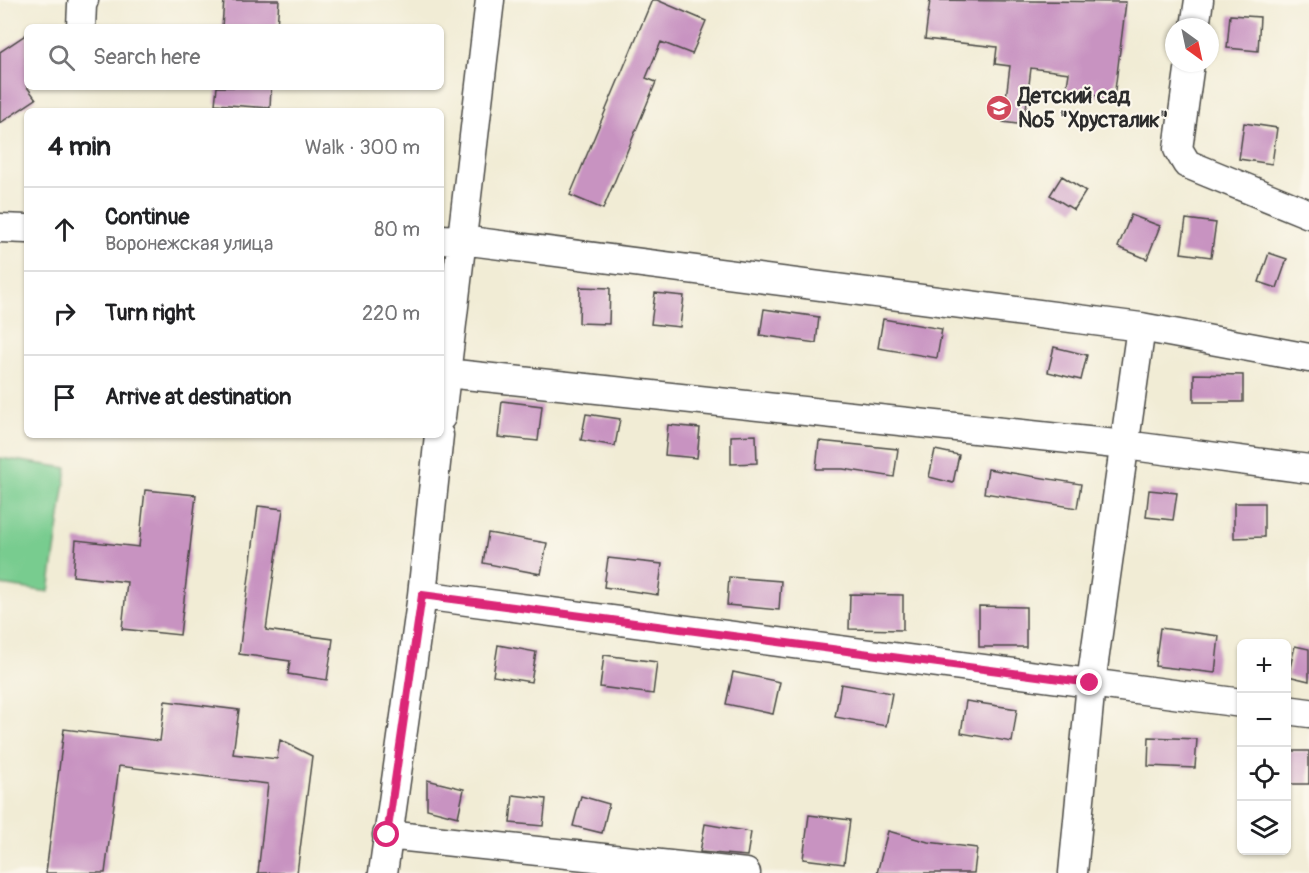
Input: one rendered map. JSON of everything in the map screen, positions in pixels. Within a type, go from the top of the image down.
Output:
[{"type":"street","points":[[81,24],[84,0]]},
{"type":"street","points":[[444,390],[451,240],[490,0]]},
{"type":"street","points":[[1196,18],[1199,0]]},
{"type":"street","points":[[1189,72],[1178,149],[1187,164],[1309,214]]},
{"type":"street","points":[[0,228],[24,229]]},
{"type":"street","points":[[451,240],[1141,327],[1309,358]]},
{"type":"street","points":[[1073,873],[1090,683],[1141,327]]},
{"type":"street","points":[[446,372],[1125,445],[1309,469]]},
{"type":"street","points":[[383,873],[422,595],[439,438]]},
{"type":"street","points":[[422,595],[1237,703]]},
{"type":"street","points":[[1291,711],[1309,713]]},
{"type":"street","points":[[387,835],[746,873]]},
{"type":"green space","points":[[0,458],[67,468],[49,592],[0,585]]},
{"type":"building","points":[[224,0],[279,0],[277,24],[222,24]]},
{"type":"building","points":[[652,0],[657,0],[706,21],[692,54],[661,42],[646,78],[656,82],[603,209],[570,195]]},
{"type":"building","name":"Детский сад №5 \"Хрусталик\"","points":[[930,0],[1126,2],[1114,98],[1066,92],[1069,73],[1031,68],[1024,125],[1003,122],[1010,66],[995,64],[997,47],[925,39]]},
{"type":"building","points":[[1230,15],[1260,17],[1258,51],[1227,48]]},
{"type":"building","points":[[24,36],[24,90],[29,90],[36,99],[0,123],[0,52]]},
{"type":"building","points":[[217,90],[271,90],[270,108],[215,104]]},
{"type":"building","points":[[1244,123],[1277,128],[1272,164],[1239,159]]},
{"type":"building","points":[[1062,176],[1086,191],[1074,210],[1050,195]]},
{"type":"building","points":[[1131,215],[1160,226],[1147,259],[1118,247]]},
{"type":"building","points":[[1186,219],[1216,223],[1211,257],[1181,253]]},
{"type":"building","points":[[1269,253],[1287,259],[1277,288],[1259,282]]},
{"type":"building","points":[[580,287],[610,288],[609,324],[579,323]]},
{"type":"building","points":[[655,293],[684,296],[680,327],[651,324]]},
{"type":"building","points":[[764,309],[819,317],[816,343],[760,335]]},
{"type":"building","points":[[883,319],[942,329],[937,358],[878,348]]},
{"type":"building","points":[[1054,347],[1087,355],[1081,380],[1048,372]]},
{"type":"building","points":[[1194,374],[1243,375],[1243,402],[1194,402]]},
{"type":"building","points":[[502,401],[542,406],[538,441],[498,437]]},
{"type":"building","points":[[586,414],[620,419],[615,446],[581,440]]},
{"type":"building","points":[[668,425],[700,428],[697,458],[665,455]]},
{"type":"building","points":[[756,435],[757,463],[731,464],[731,436]]},
{"type":"building","points":[[819,441],[898,449],[894,477],[843,469],[816,469]]},
{"type":"building","points":[[935,450],[959,455],[953,483],[929,477]]},
{"type":"building","points":[[988,469],[1081,484],[1077,508],[984,493]]},
{"type":"building","points":[[145,490],[196,495],[180,635],[122,629],[127,582],[73,576],[76,540],[139,547]]},
{"type":"building","points":[[1149,490],[1177,493],[1173,520],[1146,517]]},
{"type":"building","points":[[1234,503],[1264,503],[1264,537],[1234,538]]},
{"type":"building","points":[[258,506],[283,509],[266,630],[333,639],[327,680],[288,674],[290,661],[239,654]]},
{"type":"building","points":[[488,533],[547,543],[541,574],[483,563]]},
{"type":"building","points":[[608,558],[662,564],[658,595],[604,587]]},
{"type":"building","points":[[729,577],[781,581],[779,610],[727,605]]},
{"type":"building","points":[[850,594],[903,595],[903,630],[849,629]]},
{"type":"building","points":[[979,606],[1026,607],[1026,647],[979,647]]},
{"type":"building","points":[[1160,628],[1219,636],[1215,673],[1155,666]]},
{"type":"building","points":[[498,645],[536,652],[531,682],[493,676]]},
{"type":"building","points":[[1295,646],[1309,649],[1309,681],[1291,677]]},
{"type":"building","points":[[604,655],[657,662],[653,694],[600,687]]},
{"type":"building","points":[[733,672],[780,682],[773,714],[726,704]]},
{"type":"building","points":[[841,684],[892,693],[886,726],[835,717]]},
{"type":"building","points":[[165,701],[239,710],[233,754],[277,759],[280,740],[312,756],[297,873],[258,873],[268,784],[119,766],[105,873],[46,873],[64,729],[160,741]]},
{"type":"building","points":[[966,701],[1017,709],[1012,742],[961,733]]},
{"type":"building","points":[[1149,737],[1197,739],[1195,768],[1148,766]]},
{"type":"building","points":[[1291,751],[1309,751],[1309,784],[1291,784]]},
{"type":"building","points":[[427,780],[464,789],[458,817],[427,809]]},
{"type":"building","points":[[513,795],[546,799],[543,826],[510,823]]},
{"type":"building","points":[[581,796],[609,804],[602,833],[573,826]]},
{"type":"building","points":[[809,815],[850,820],[844,864],[803,859]]},
{"type":"building","points":[[705,824],[751,832],[747,856],[700,852]]},
{"type":"building","points":[[888,831],[928,842],[977,848],[974,873],[877,873]]},
{"type":"place","name":"Детский сад №5 \"Хрусталик\"","points":[[999,108]]},
{"type":"route","points":[[387,835],[422,595],[1090,683]]}]
